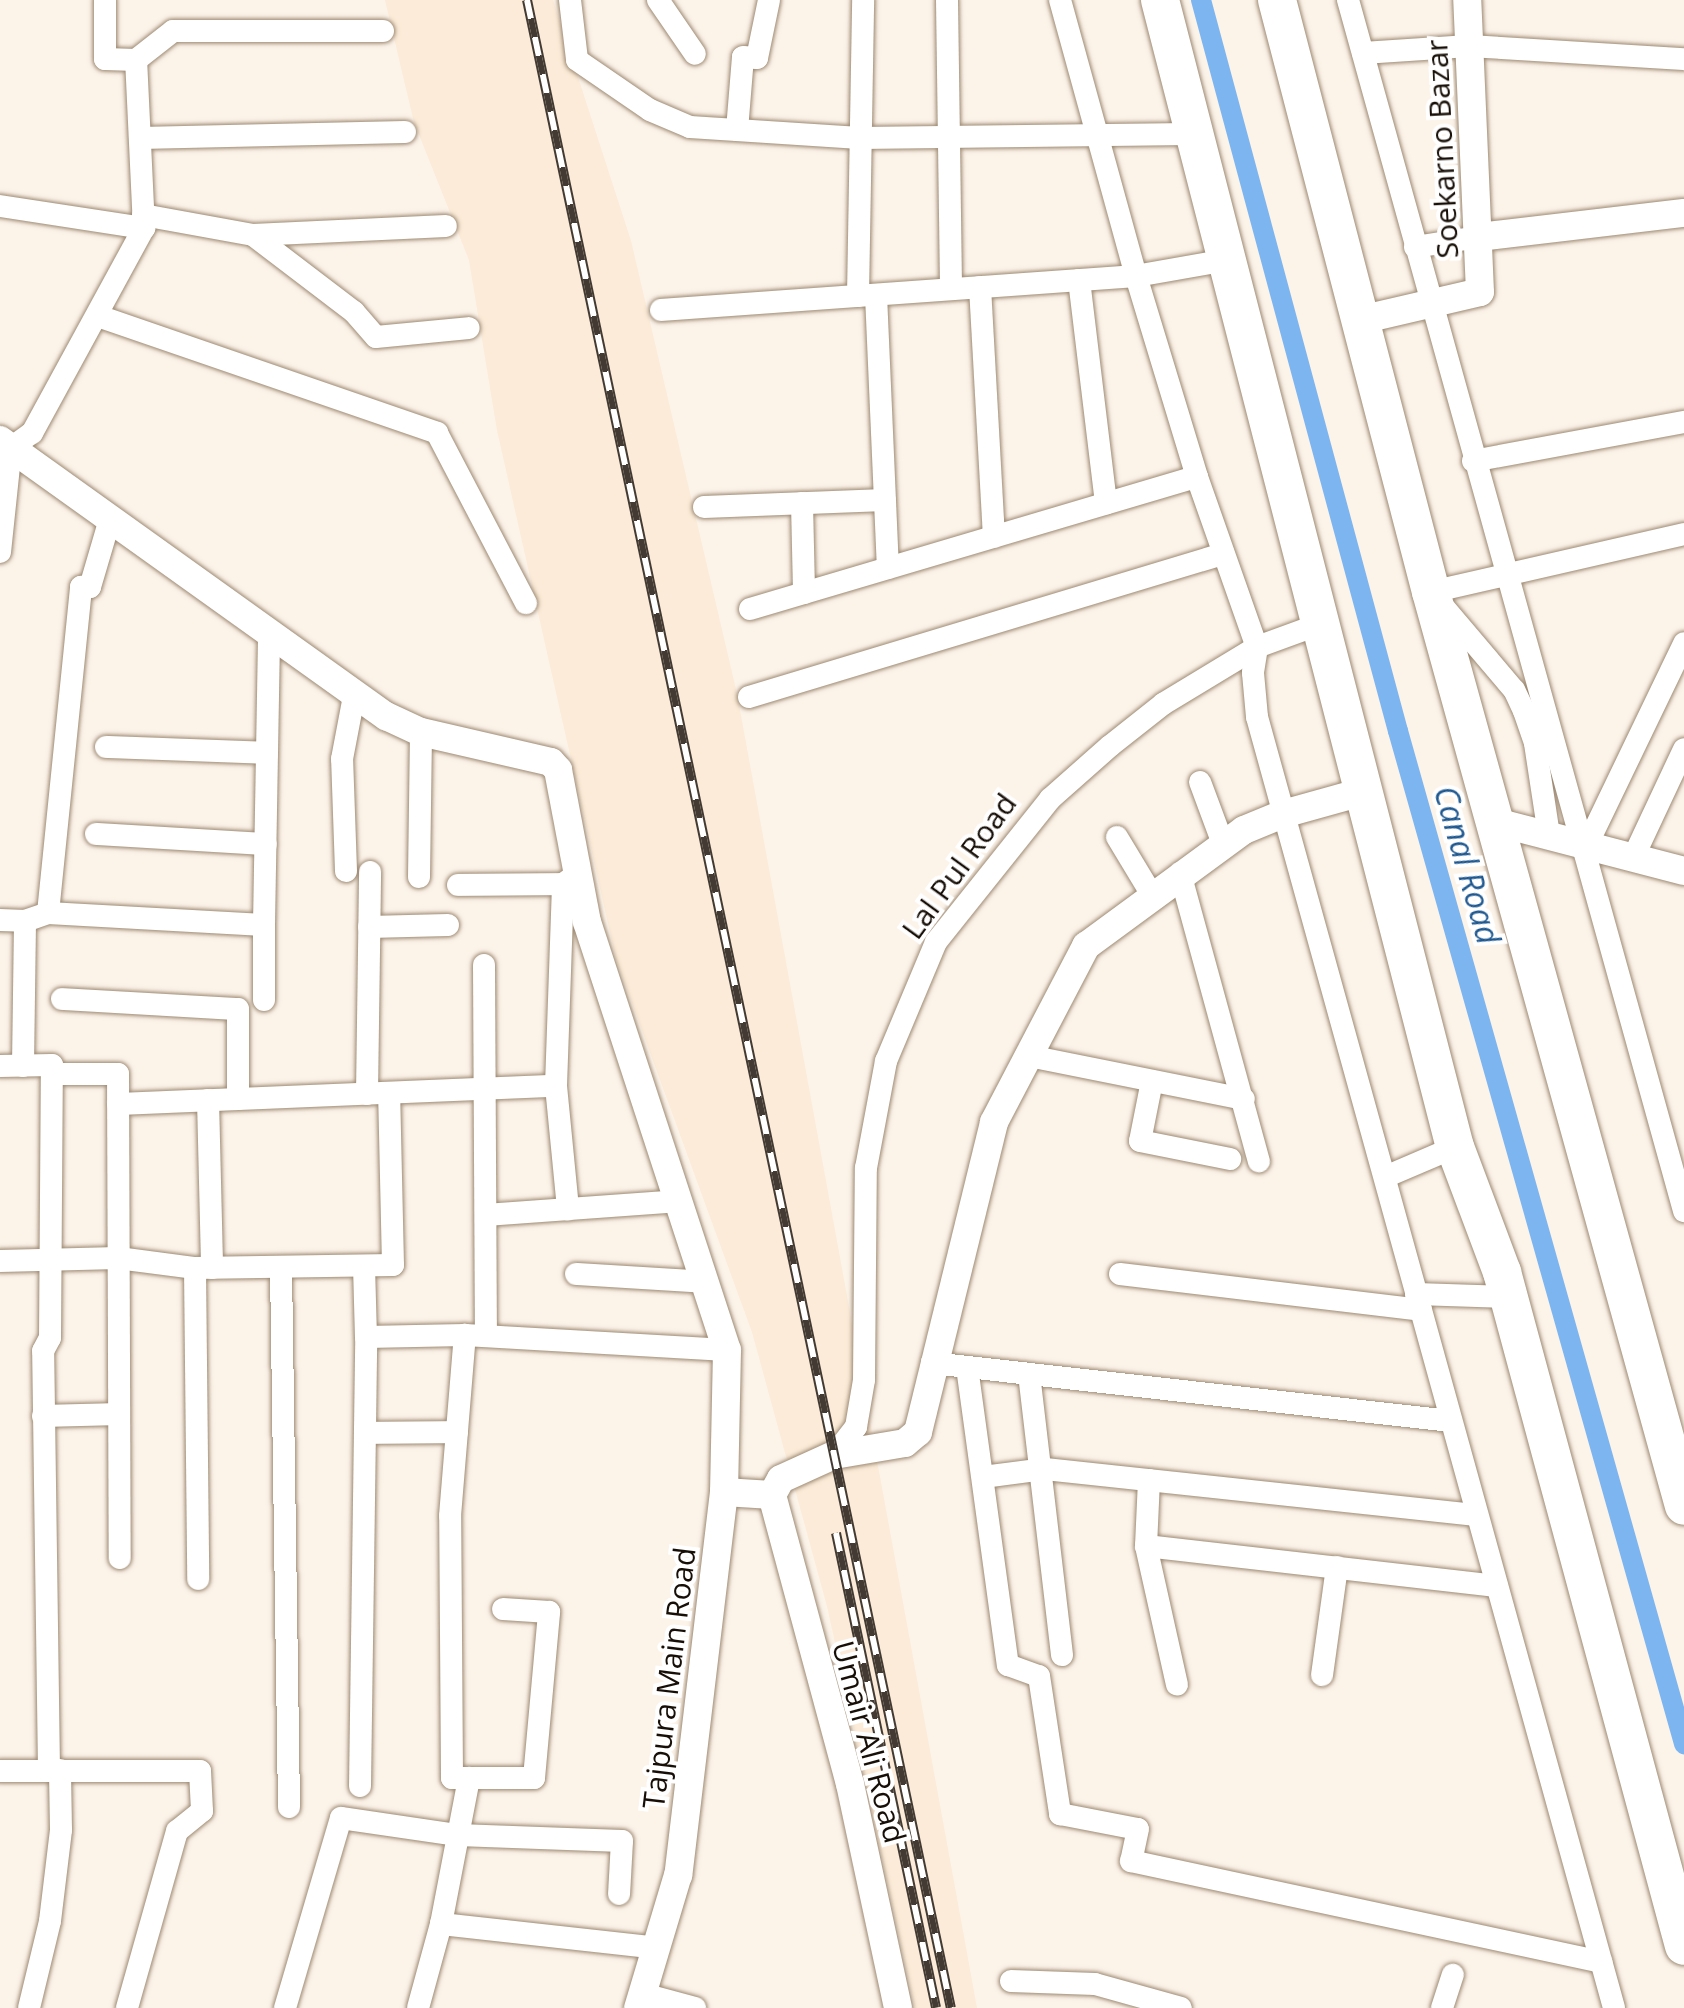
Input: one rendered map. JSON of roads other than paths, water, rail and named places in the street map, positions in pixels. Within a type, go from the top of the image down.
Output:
[{"type":"highway","points":[[1160,0],[1454,1147],[1508,1297],[1684,1946]]},
{"type":"highway","points":[[1276,0],[1431,592],[1684,1506]]},
{"type":"street","points":[[105,0],[105,59],[136,60],[173,31],[384,31]]},
{"type":"street","points":[[570,0],[577,60],[650,110],[690,128],[860,138],[1194,134]]},
{"type":"street","points":[[658,0],[694,54]]},
{"type":"street","points":[[737,130],[743,58],[758,58],[768,0]]},
{"type":"street","points":[[863,0],[860,138],[867,296],[888,568]]},
{"type":"street","points":[[946,0],[951,290]]},
{"type":"street","points":[[1060,0],[1197,478],[1257,648],[1253,673],[1257,718],[1614,2008]]},
{"type":"street","points":[[1348,0],[1684,1211]]},
{"type":"street","name":"Soekarno Bazar","points":[[1360,320],[1480,292],[1467,0]]},
{"type":"street","points":[[1362,53],[1470,46],[1684,59]]},
{"type":"street","points":[[5,444],[32,433],[98,316],[144,222],[136,60]]},
{"type":"street","points":[[140,138],[405,132]]},
{"type":"street","points":[[0,206],[253,236],[446,226]]},
{"type":"street","points":[[1415,246],[1684,214]]},
{"type":"street","points":[[253,236],[354,312],[376,337],[469,328]]},
{"type":"street","points":[[661,310],[1136,276],[1226,260]]},
{"type":"street","points":[[1079,280],[1106,503]]},
{"type":"street","points":[[980,287],[994,537]]},
{"type":"street","points":[[98,316],[438,433],[526,604]]},
{"type":"street","points":[[1473,461],[1684,422]]},
{"type":"street","points":[[5,444],[354,696],[421,732],[550,762],[561,781],[569,879],[556,1086],[568,1209]]},
{"type":"street","points":[[0,552],[5,444]]},
{"type":"street","points":[[750,609],[1197,478]]},
{"type":"street","points":[[704,507],[885,500]]},
{"type":"street","points":[[802,503],[804,594]]},
{"type":"street","points":[[48,912],[82,587],[90,587],[110,520]]},
{"type":"street","points":[[1549,835],[1535,743],[1524,711],[1500,672],[1431,592],[1508,571],[1683,542]]},
{"type":"street","points":[[749,697],[1222,554]]},
{"type":"street","name":"Lal Pul Road","points":[[834,1456],[856,1427],[864,1380],[866,1168],[886,1060],[936,942],[1050,798],[1162,704],[1257,648],[1320,624]]},
{"type":"street","points":[[264,1000],[269,634]]},
{"type":"street","points":[[1584,844],[1684,643]]},
{"type":"street","points":[[0,1262],[118,1258],[203,1268],[393,1265],[369,927],[342,759],[354,696]]},
{"type":"street","points":[[419,878],[421,732]]},
{"type":"street","points":[[106,747],[267,753]]},
{"type":"street","points":[[1633,858],[1684,748]]},
{"type":"street","points":[[1200,782],[1223,844]]},
{"type":"street","points":[[724,1492],[772,1494],[781,1479],[834,1456],[904,1443],[918,1432],[932,1362],[994,1122],[1086,946],[1223,844],[1283,814],[1362,792]]},
{"type":"street","points":[[1496,822],[1684,871]]},
{"type":"street","points":[[96,834],[266,844]]},
{"type":"street","points":[[1116,837],[1152,895]]},
{"type":"street","points":[[1180,873],[1259,1161]]},
{"type":"street","points":[[458,885],[569,879]]},
{"type":"street","points":[[366,1337],[476,1336],[728,1350],[587,922],[569,879]]},
{"type":"street","points":[[0,920],[25,921],[48,912],[264,922]]},
{"type":"street","points":[[25,921],[12,1066],[52,1065],[51,1260],[47,1285],[50,1338],[43,1350],[43,1416],[54,1770],[61,1830],[50,1922],[29,2008]]},
{"type":"street","points":[[369,927],[448,925]]},
{"type":"street","points":[[484,964],[486,1215],[476,1336],[457,1432],[450,1516],[452,1778],[534,1778],[549,1612],[503,1609]]},
{"type":"street","points":[[62,1000],[238,1009],[238,1099]]},
{"type":"street","points":[[1028,1056],[1244,1098]]},
{"type":"street","points":[[52,1074],[118,1074],[120,1558]]},
{"type":"street","points":[[1152,1080],[1140,1141],[1230,1159]]},
{"type":"street","points":[[118,1104],[556,1086]]},
{"type":"street","points":[[198,1579],[208,1100]]},
{"type":"street","points":[[1385,1177],[1454,1147]]},
{"type":"street","points":[[486,1215],[679,1202]]},
{"type":"street","points":[[360,1786],[364,1266]]},
{"type":"street","points":[[281,1267],[289,1807]]},
{"type":"street","points":[[576,1274],[705,1282]]},
{"type":"street","points":[[1120,1274],[1418,1302],[1508,1297]]},
{"type":"street","name":"Tajpura Main Road","points":[[640,2001],[678,1876],[724,1492],[728,1350]]},
{"type":"street","points":[[932,1362],[1451,1421]]},
{"type":"street","points":[[967,1366],[1008,1665],[1039,1676],[1060,1814],[1138,1830],[1131,1861],[1602,1962]]},
{"type":"street","points":[[1029,1374],[1062,1654]]},
{"type":"street","points":[[43,1416],[119,1414]]},
{"type":"street","points":[[365,1433],[457,1432]]},
{"type":"street","points":[[983,1477],[1040,1470],[1478,1515]]},
{"type":"street","points":[[1149,1480],[1146,1546],[1177,1685]]},
{"type":"street","name":"Umair Ali Road","points":[[772,1494],[850,1784],[898,2008]]},
{"type":"street","points":[[1146,1546],[1497,1586]]},
{"type":"street","points":[[1322,1674],[1337,1568]]},
{"type":"street","points":[[0,1771],[200,1770],[202,1811],[177,1832],[127,2008]]},
{"type":"street","points":[[442,2008],[418,2007],[441,1924],[468,1778]]},
{"type":"street","points":[[285,2008],[341,1818],[458,1834],[622,1842],[618,1894]]},
{"type":"street","points":[[441,1924],[657,1948]]},
{"type":"street","points":[[1442,2008],[1453,1975]]},
{"type":"street","points":[[1011,1981],[1095,1984],[1116,1998],[1182,2008]]},
{"type":"street","points":[[640,2001],[695,2008]]},
{"type":"waterway","name":"Canal Road","points":[[1201,0],[1398,731],[1684,1744]]},
{"type":"railway","points":[[527,0],[951,2008]]},
{"type":"railway","points":[[836,1533],[936,2008]]}]
